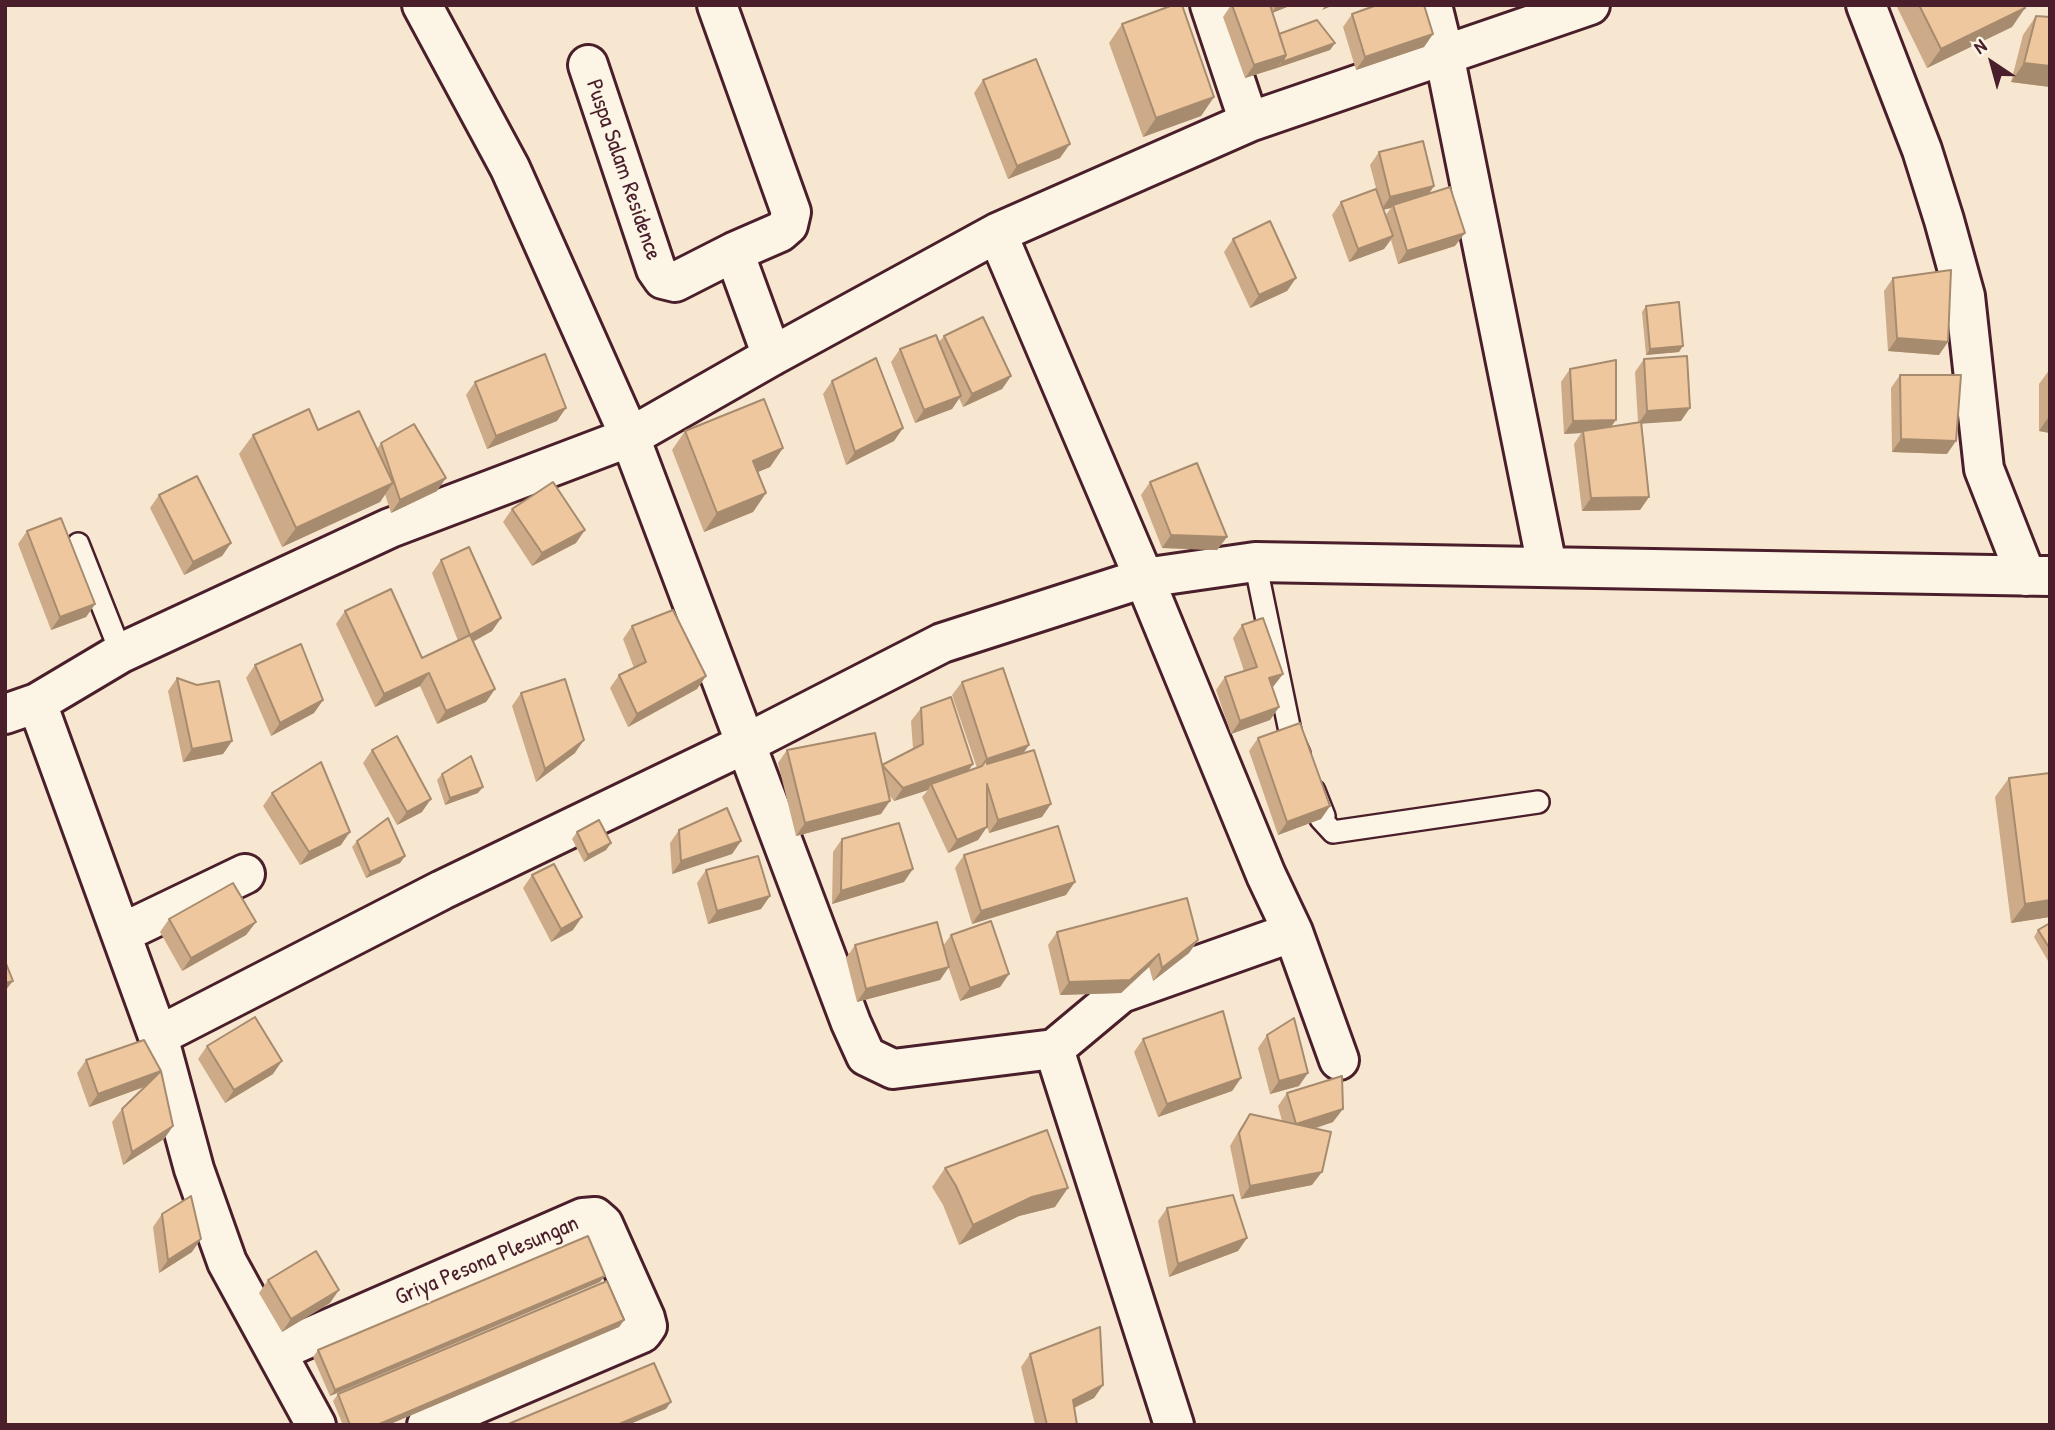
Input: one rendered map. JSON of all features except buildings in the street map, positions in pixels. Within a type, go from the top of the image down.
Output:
[{"type":"street","points":[[422,5],[510,168],[630,438],[851,1023],[866,1055],[893,1069],[1054,1049],[1121,993],[1293,932]]},
{"type":"street","name":"Puspa Salam Residence","points":[[588,65],[656,269],[663,279],[675,282],[780,232],[789,225],[791,212],[717,5]]},
{"type":"street","points":[[1210,5],[1250,122]]},
{"type":"street","points":[[1432,5],[1546,566]]},
{"type":"street","points":[[316,1425],[227,1262],[194,1169],[158,1036],[122,933],[21,709],[121,653],[390,528],[630,438],[772,356],[997,233],[1250,122],[1590,5]]},
{"type":"street","points":[[158,1036],[442,890],[746,744],[943,643],[1144,578],[1255,562],[2038,576],[1984,469],[1965,296],[1922,150],[1866,5]]},
{"type":"street","points":[[997,233],[1144,578],[1266,876],[1293,932],[1339,1060]]},
{"type":"street","points":[[734,252],[772,356]]},
{"type":"street","points":[[122,933],[245,874]]},
{"type":"street","points":[[1054,1049],[1174,1425]]},
{"type":"street","name":"Griya Pesona Plesungan","points":[[276,1352],[583,1218],[595,1217],[603,1224],[645,1318],[647,1326],[642,1333],[427,1425]]},
{"type":"lane","points":[[78,544],[121,653]]},
{"type":"lane","points":[[1255,562],[1291,736],[1324,816],[1321,819],[1333,832],[1538,802]]}]
